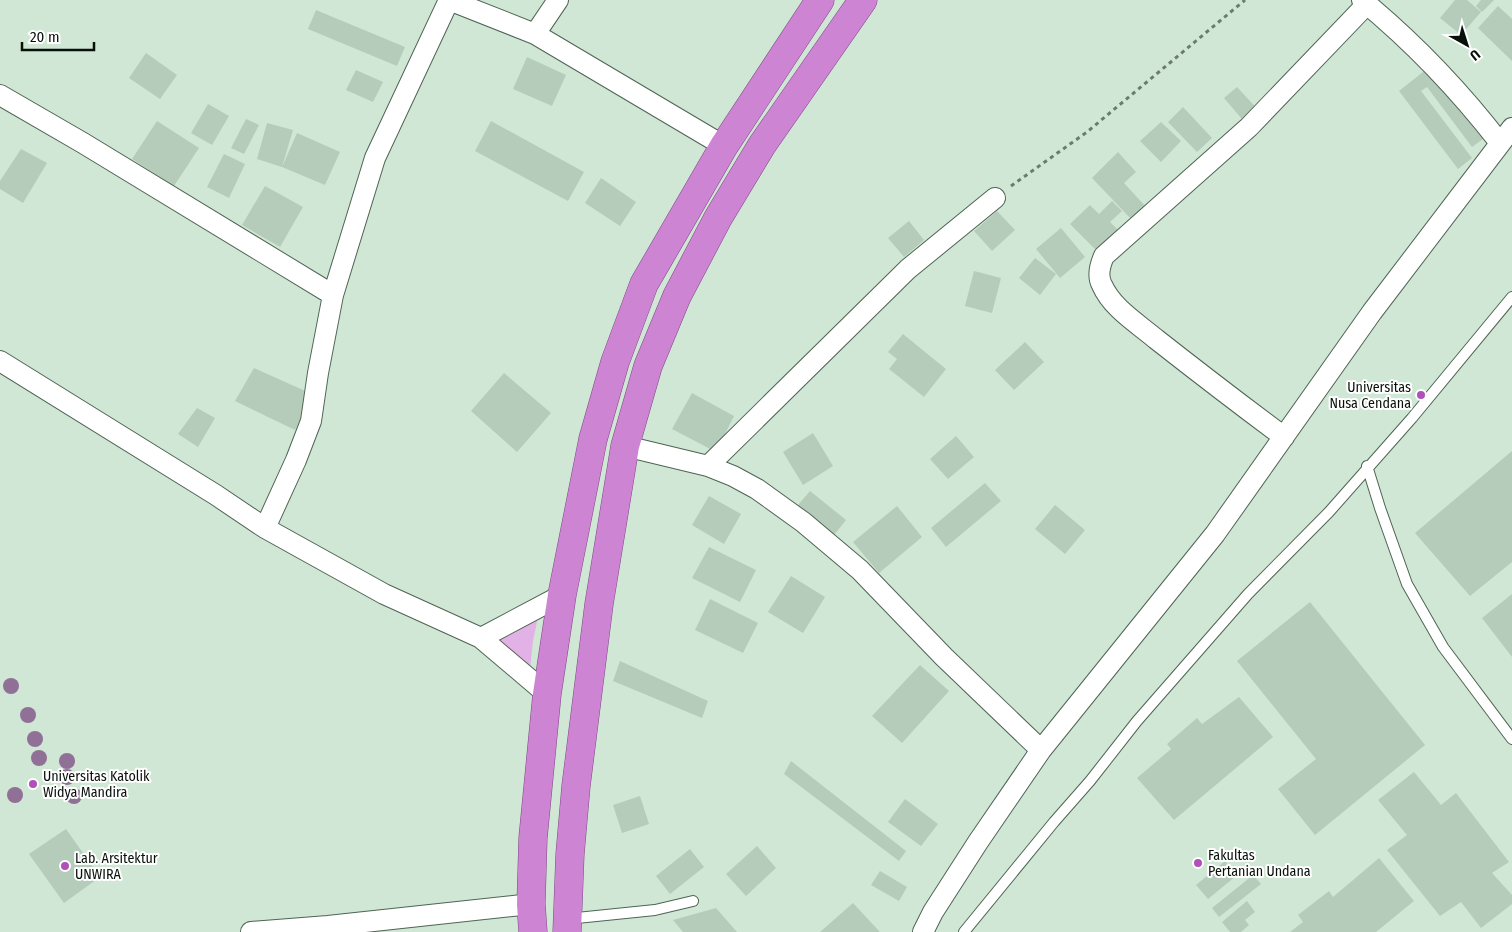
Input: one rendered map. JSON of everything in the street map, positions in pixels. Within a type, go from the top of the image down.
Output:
[{"type":"highway","points":[[533,932],[531,904],[533,838],[547,694],[562,596],[592,439],[615,362],[644,284],[724,146],[820,0]]},
{"type":"highway","points":[[567,926],[576,786],[599,604],[625,446],[648,366],[677,296],[718,218],[762,145],[863,0]]},
{"type":"street","points":[[265,528],[296,460],[310,420],[333,295],[376,158],[449,0],[534,34],[724,146]]},
{"type":"street","points":[[534,34],[558,0]]},
{"type":"street","points":[[923,932],[933,912],[978,842],[1041,750],[1216,534],[1372,312],[1506,135],[1459,94],[1408,39],[1365,2],[1249,127],[1104,256],[1100,268],[1100,283],[1121,310],[1205,378],[1284,436]]},
{"type":"street","points":[[0,95],[333,295]]},
{"type":"street","points":[[708,466],[908,269],[995,198]]},
{"type":"street","points":[[0,361],[216,495],[265,528],[384,594],[481,638],[547,694]]},
{"type":"street","points":[[625,446],[708,466],[757,489],[803,522],[860,570],[944,657],[1041,750]]},
{"type":"street","points":[[481,638],[562,596]]},
{"type":"street","points":[[251,932],[311,930],[531,904]]},
{"type":"lane","points":[[964,932],[1054,822],[1090,782],[1144,714],[1248,594],[1330,512],[1368,466],[1412,418],[1512,297]]},
{"type":"lane","points":[[1368,466],[1380,508],[1407,584],[1443,647],[1512,739]]},
{"type":"lane","points":[[567,926],[693,901]]},
{"type":"path","points":[[995,198],[1087,132],[1245,0]]},
{"type":"shaded area","points":[[538,617],[530,669],[487,636]]},
{"type":"building","points":[[1455,0],[1467,0],[1481,12],[1461,35],[1440,18]]},
{"type":"building","points":[[1481,0],[1494,0],[1482,12],[1476,6]]},
{"type":"building","points":[[1498,6],[1512,19],[1512,61],[1478,28]]},
{"type":"building","points":[[316,10],[405,47],[397,66],[308,29]]},
{"type":"building","points":[[146,53],[177,75],[160,99],[129,78]]},
{"type":"building","points":[[527,57],[566,75],[552,106],[513,89]]},
{"type":"building","points":[[1428,68],[1483,139],[1472,147],[1427,87],[1421,91],[1472,158],[1458,169],[1399,91]]},
{"type":"building","points":[[356,70],[383,82],[373,102],[346,90]]},
{"type":"building","points":[[1237,87],[1261,113],[1247,125],[1224,98]]},
{"type":"building","points":[[208,104],[229,116],[212,145],[191,133]]},
{"type":"building","points":[[1183,107],[1212,138],[1197,152],[1168,122]]},
{"type":"building","points":[[246,119],[259,125],[244,154],[231,148]]},
{"type":"building","points":[[157,121],[199,148],[174,186],[132,159]]},
{"type":"building","points":[[491,121],[584,172],[568,201],[475,151]]},
{"type":"building","points":[[1161,122],[1181,141],[1161,162],[1140,141]]},
{"type":"building","points":[[267,123],[293,130],[282,167],[257,159]]},
{"type":"building","points":[[297,133],[340,152],[325,185],[282,167]]},
{"type":"building","points":[[21,149],[47,163],[23,203],[0,189],[0,181]]},
{"type":"building","points":[[1118,152],[1136,172],[1124,183],[1147,208],[1133,221],[1092,178]]},
{"type":"building","points":[[224,154],[245,164],[229,198],[207,187]]},
{"type":"building","points":[[601,178],[636,202],[620,226],[585,203]]},
{"type":"building","points":[[265,186],[303,207],[280,247],[242,225]]},
{"type":"building","points":[[1112,201],[1122,211],[1110,222],[1118,230],[1097,251],[1070,224],[1090,205],[1099,214]]},
{"type":"building","points":[[997,211],[1015,230],[992,251],[974,231]]},
{"type":"building","points":[[909,221],[924,240],[904,257],[888,238]]},
{"type":"building","points":[[1061,228],[1085,257],[1060,278],[1036,249]]},
{"type":"building","points":[[1035,258],[1056,274],[1040,295],[1019,278]]},
{"type":"building","points":[[974,271],[1001,278],[992,313],[965,306]]},
{"type":"building","points":[[903,334],[946,369],[924,397],[889,369],[897,359],[888,352]]},
{"type":"building","points":[[1025,342],[1044,362],[1014,390],[995,370]]},
{"type":"building","points":[[254,368],[312,394],[295,430],[235,401]]},
{"type":"building","points":[[504,373],[551,413],[517,452],[471,411]]},
{"type":"building","points":[[692,393],[734,416],[716,452],[672,429]]},
{"type":"building","points":[[197,408],[215,418],[198,447],[178,434]]},
{"type":"building","points":[[813,433],[833,466],[803,485],[783,452]]},
{"type":"building","points":[[956,436],[974,457],[948,479],[930,459]]},
{"type":"building","points":[[1512,451],[1512,562],[1470,596],[1415,533]]},
{"type":"building","points":[[985,483],[1001,501],[946,547],[931,528]]},
{"type":"building","points":[[810,491],[846,520],[834,535],[798,505]]},
{"type":"building","points":[[709,496],[741,514],[724,544],[692,525]]},
{"type":"building","points":[[1055,505],[1085,530],[1065,554],[1035,529]]},
{"type":"building","points":[[897,506],[922,537],[879,573],[853,542]]},
{"type":"building","points":[[709,547],[756,570],[740,602],[692,578]]},
{"type":"building","points":[[791,576],[825,597],[803,633],[768,612]]},
{"type":"building","points":[[1512,594],[1512,657],[1482,618]]},
{"type":"building","points":[[710,599],[758,623],[743,653],[695,630]]},
{"type":"building","points":[[1310,602],[1425,745],[1315,835],[1278,789],[1316,759],[1237,661]]},
{"type":"building","points":[[620,661],[708,701],[702,718],[613,681]]},
{"type":"building","points":[[920,665],[949,691],[902,743],[872,716]]},
{"type":"building","points":[[1239,697],[1273,737],[1174,820],[1137,778],[1171,749],[1167,744],[1197,718],[1202,724]]},
{"type":"building","points":[[791,761],[906,851],[899,861],[784,774]]},
{"type":"building","points":[[1414,772],[1441,805],[1456,793],[1509,862],[1492,873],[1512,895],[1512,904],[1481,928],[1461,902],[1440,916],[1387,850],[1407,835],[1378,800]]},
{"type":"building","points":[[640,796],[649,824],[622,833],[613,805]]},
{"type":"building","points":[[905,799],[938,824],[921,846],[888,822]]},
{"type":"building","name":"Lab. Arsitektur UNWIRA","points":[[66,829],[100,877],[64,903],[29,854]]},
{"type":"building","points":[[757,846],[776,868],[746,896],[726,874]]},
{"type":"building","points":[[690,849],[704,867],[670,894],[656,876]]},
{"type":"building","points":[[1379,858],[1414,901],[1376,932],[1290,932],[1303,922],[1298,915],[1329,891],[1333,897]]},
{"type":"building","points":[[1225,861],[1236,876],[1208,899],[1196,885]]},
{"type":"building","points":[[880,871],[907,887],[899,901],[871,885]]},
{"type":"building","points":[[1253,875],[1261,884],[1219,917],[1212,908]]},
{"type":"building","points":[[1247,901],[1255,912],[1245,920],[1249,925],[1241,932],[1230,932],[1222,922]]},
{"type":"building","points":[[853,903],[880,932],[820,932]]},
{"type":"building","points":[[716,908],[737,932],[683,932],[673,920]]},
{"type":"place","name":"Universitas Nusa Cendana","points":[[1421,395]]},
{"type":"place","name":"Universitas Katolik Widya Mandira","points":[[33,784]]},
{"type":"place","name":"Fakultas Pertanian Undana","points":[[1198,863]]},
{"type":"place","name":"Lab. Arsitektur UNWIRA","points":[[65,866]]}]
